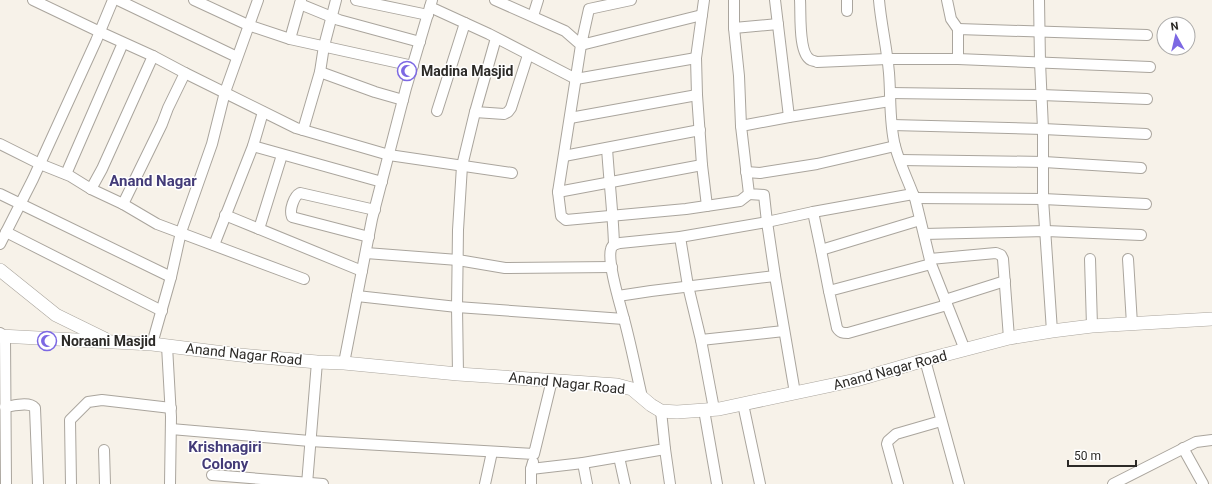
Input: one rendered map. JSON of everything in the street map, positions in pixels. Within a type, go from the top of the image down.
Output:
[{"type":"street","points":[[33,0],[153,56],[263,112],[303,130],[389,155],[512,173]]},
{"type":"street","points":[[0,244],[40,164],[113,0]]},
{"type":"street","points":[[118,0],[237,57]]},
{"type":"street","points":[[194,0],[248,25],[290,39],[413,66]]},
{"type":"street","points":[[152,344],[171,277],[181,232],[212,144],[225,92],[258,0]]},
{"type":"street","points":[[303,130],[320,72],[324,46],[336,0]]},
{"type":"street","points":[[356,0],[430,7],[496,38],[576,79],[696,58]]},
{"type":"street","points":[[495,0],[507,2],[533,16],[565,30],[581,45]]},
{"type":"street","points":[[533,16],[538,0]]},
{"type":"street","points":[[631,0],[591,5],[581,45],[558,192],[560,216],[566,220],[686,209],[740,201],[749,194],[764,195],[775,276],[795,393]]},
{"type":"street","points":[[704,0],[696,58],[702,164],[707,206]]},
{"type":"street","points":[[734,0],[734,28],[739,76],[741,126],[749,194]]},
{"type":"street","points":[[775,0],[789,117]]},
{"type":"street","points":[[800,0],[801,32],[805,55],[810,60],[817,62],[888,59],[958,59],[1150,67]]},
{"type":"street","points":[[847,0],[847,11]]},
{"type":"street","points":[[879,0],[881,23],[888,59],[892,125],[895,146],[914,196],[931,261],[965,350]]},
{"type":"street","points":[[947,0],[951,19],[958,29],[958,59]]},
{"type":"street","points":[[1039,0],[1044,199],[1052,331]]},
{"type":"street","points":[[290,39],[301,2],[339,20],[420,42]]},
{"type":"street","points":[[344,363],[375,210],[403,100],[430,7]]},
{"type":"street","points":[[581,45],[702,15]]},
{"type":"street","points":[[437,111],[465,23]]},
{"type":"street","points":[[734,28],[778,24]]},
{"type":"street","points":[[958,29],[1147,35]]},
{"type":"street","points":[[458,374],[457,306],[462,166],[475,112],[496,38]]},
{"type":"street","points":[[66,174],[123,43]]},
{"type":"street","points":[[475,112],[504,114],[508,112],[511,108],[528,55]]},
{"type":"street","points":[[91,189],[102,169],[153,56]]},
{"type":"street","points":[[320,72],[375,92],[403,100]]},
{"type":"street","points":[[123,204],[185,73]]},
{"type":"street","points":[[570,118],[697,95]]},
{"type":"street","points":[[741,126],[890,97],[1041,95],[1147,99]]},
{"type":"street","points":[[214,245],[252,146],[263,112]]},
{"type":"street","points":[[892,125],[1043,129],[1146,134]]},
{"type":"street","points":[[564,156],[700,130]]},
{"type":"street","points":[[0,144],[40,164],[66,174],[157,224],[304,279]]},
{"type":"street","points":[[252,146],[382,182]]},
{"type":"street","points":[[746,172],[760,173],[817,164],[895,146]]},
{"type":"street","points":[[607,148],[614,245],[611,248],[610,256],[642,397]]},
{"type":"street","points":[[259,229],[282,154]]},
{"type":"street","points":[[900,160],[1044,162],[1141,168]]},
{"type":"street","points":[[558,192],[702,164]]},
{"type":"street","points":[[369,237],[292,216],[290,212],[296,196],[300,193],[375,210]]},
{"type":"street","points":[[0,194],[171,277]]},
{"type":"street","points":[[614,245],[620,243],[680,237],[768,222],[813,212],[914,196],[1044,199],[1146,204]]},
{"type":"street","points":[[813,212],[837,328],[842,333],[848,333],[946,303],[1005,280]]},
{"type":"street","points":[[225,215],[362,271]]},
{"type":"street","points":[[821,250],[920,220]]},
{"type":"street","points":[[924,234],[1046,231],[1140,236]]},
{"type":"street","points":[[6,232],[162,311]]},
{"type":"street","points":[[680,237],[688,286],[701,340],[717,484]]},
{"type":"street","points":[[366,253],[458,260],[505,268],[612,267]]},
{"type":"street","points":[[829,291],[931,261],[999,254],[1003,259],[1010,338]]},
{"type":"street","points":[[1090,259],[1092,326]]},
{"type":"street","points":[[1128,259],[1132,324]]},
{"type":"street","name":"Anand Nagar Road","points":[[0,270],[56,315],[110,342],[152,344],[240,355],[458,374],[617,385],[632,389],[651,405],[661,410],[677,412],[743,404],[856,380],[1010,338],[1092,326],[1212,319]]},
{"type":"street","points":[[618,296],[775,276]]},
{"type":"street","points":[[357,296],[457,306],[624,319]]},
{"type":"street","points":[[701,340],[784,331]]},
{"type":"street","points":[[6,484],[3,448],[5,407],[2,335],[110,342]]},
{"type":"street","points":[[168,346],[171,408],[170,484]]},
{"type":"street","points":[[925,360],[959,484]]},
{"type":"street","points":[[307,483],[317,362]]},
{"type":"street","points":[[531,484],[531,469],[534,454],[552,380]]},
{"type":"street","points":[[71,484],[70,420],[88,402],[102,400],[171,408]]},
{"type":"street","points":[[5,407],[29,404],[33,405],[35,408],[38,484]]},
{"type":"street","points":[[743,404],[760,484]]},
{"type":"street","points":[[661,410],[670,484]]},
{"type":"street","points":[[898,484],[887,444],[888,441],[896,434],[941,421]]},
{"type":"street","points":[[171,430],[310,441],[534,454]]},
{"type":"street","points":[[1113,484],[1196,442],[1212,440]]},
{"type":"street","points":[[1183,448],[1203,484]]},
{"type":"street","points":[[531,469],[583,463],[665,449]]},
{"type":"street","points":[[104,450],[105,484]]},
{"type":"street","points":[[485,484],[492,452]]},
{"type":"street","points":[[620,457],[625,484]]},
{"type":"street","points":[[583,463],[587,484]]},
{"type":"street","points":[[212,476],[323,484]]},
{"type":"place","name":"Madina Masjid","points":[[407,71]]},
{"type":"place","name":"Noraani Masjid","points":[[47,341]]},
{"type":"district","name":"Anand Nagar","points":[[153,181]]},
{"type":"district","name":"Krishnagiri Colony","points":[[225,456]]}]
